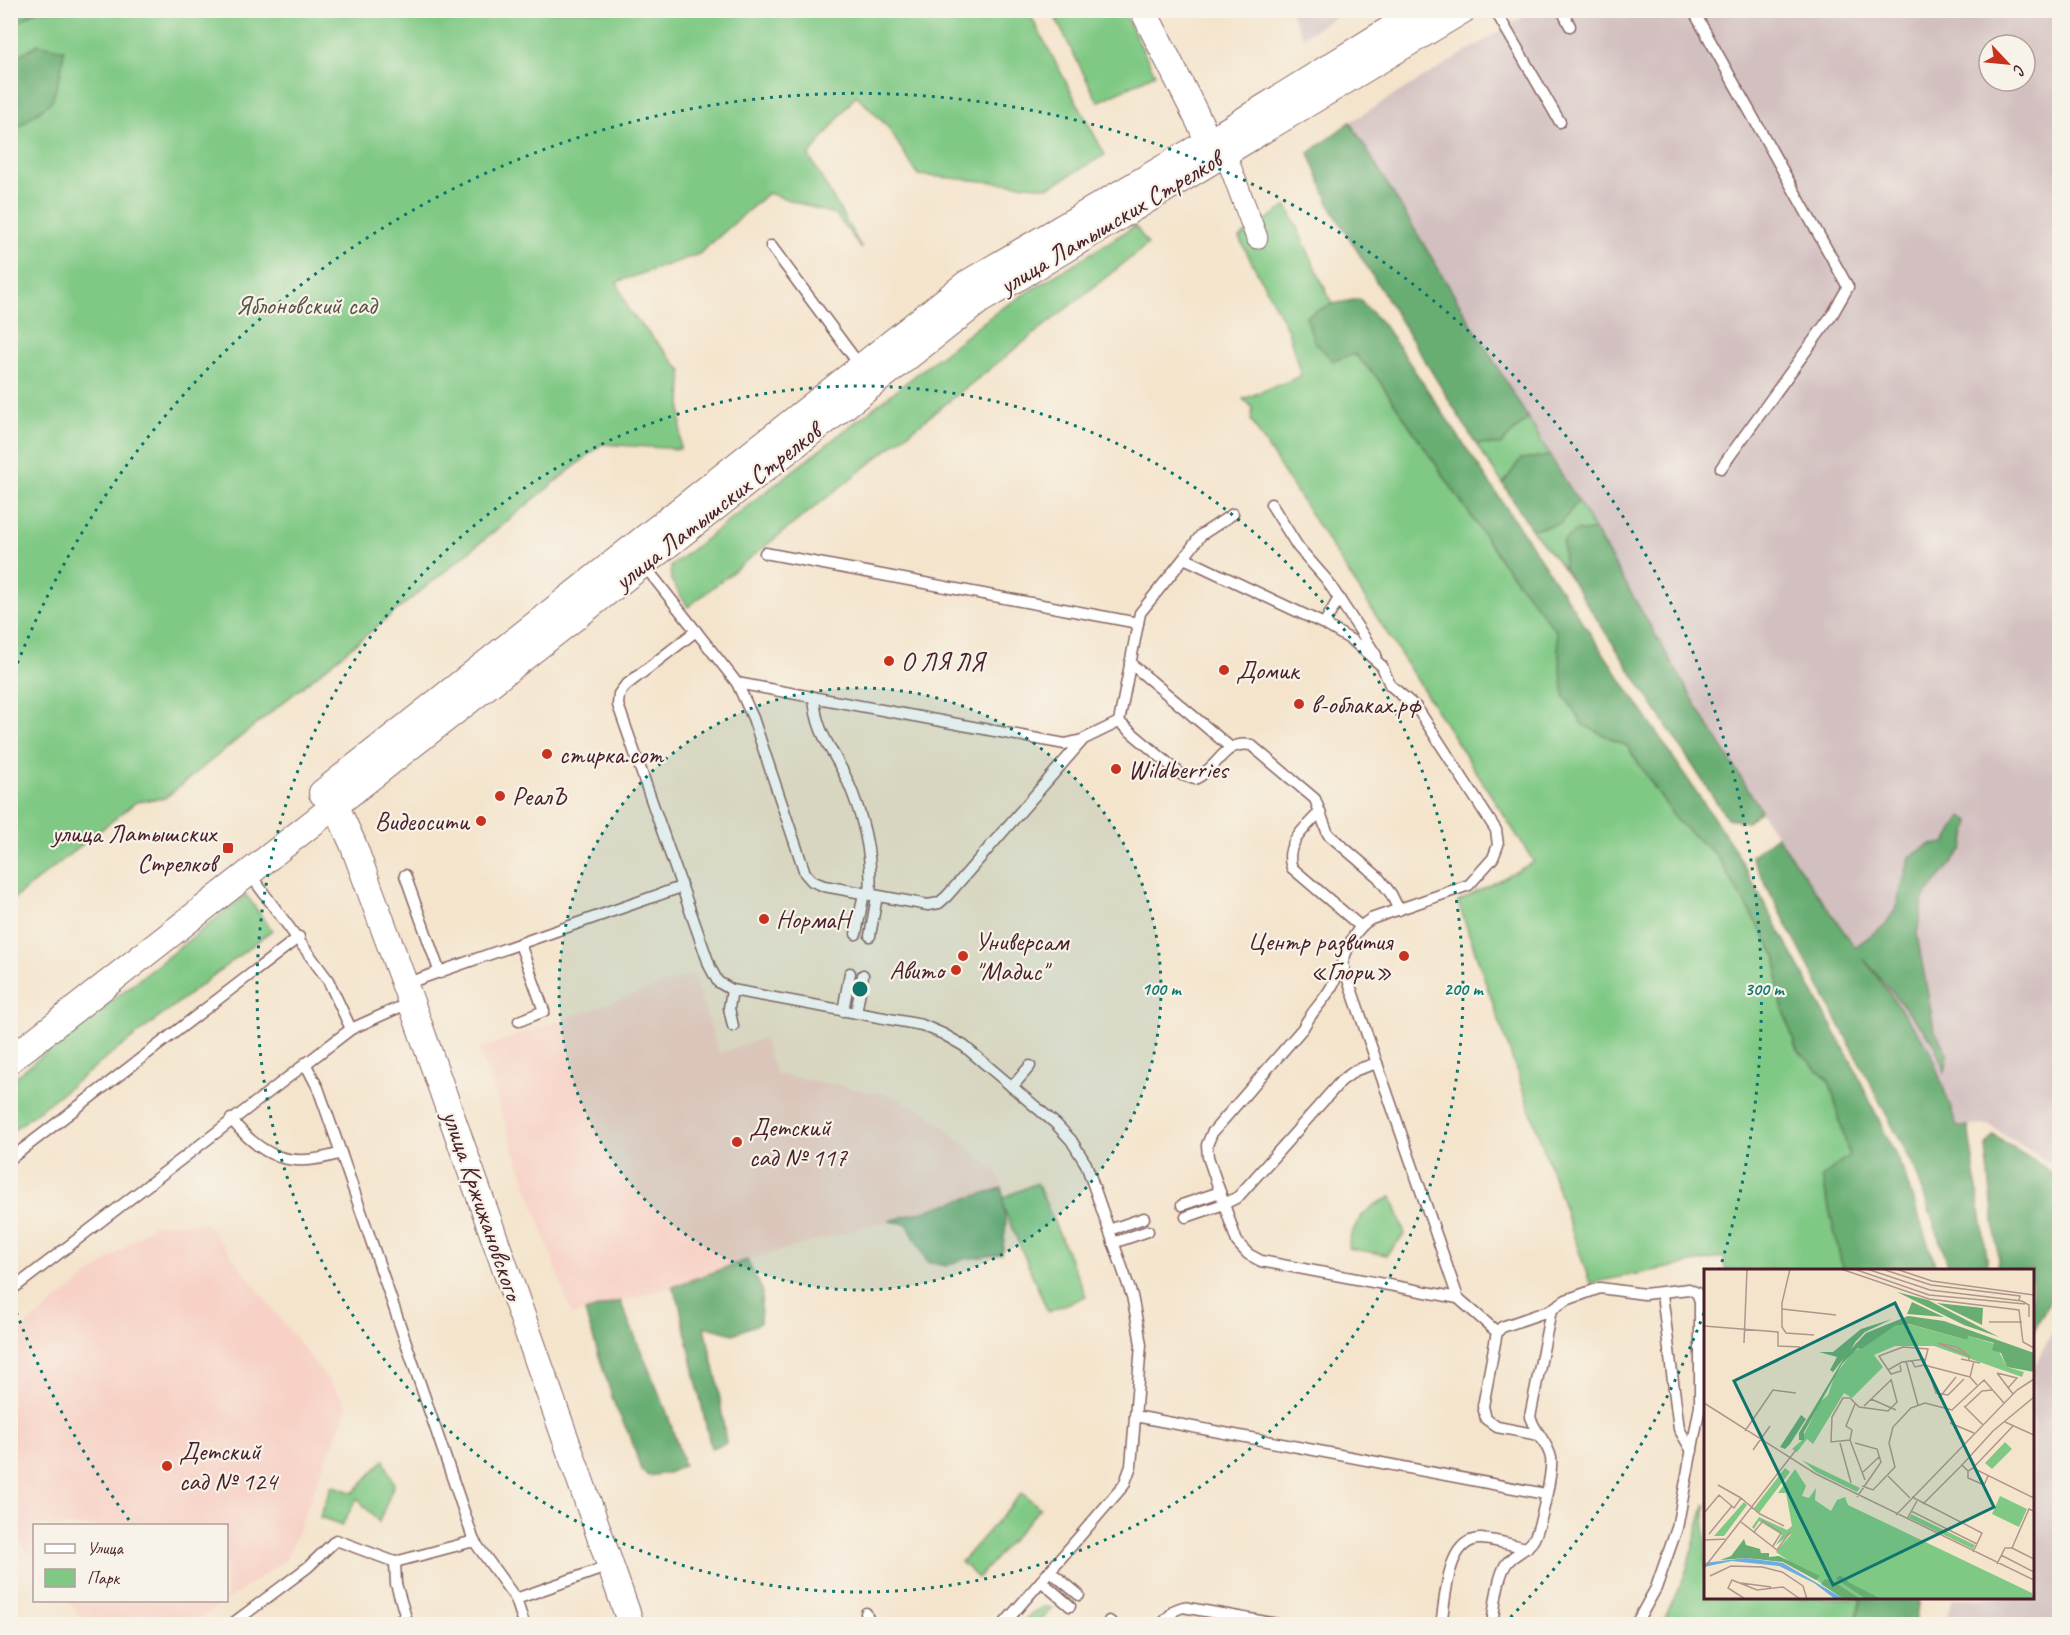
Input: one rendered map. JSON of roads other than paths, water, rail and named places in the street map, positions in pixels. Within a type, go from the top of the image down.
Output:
[{"type":"street","points":[[1143,10],[1219,142]]},
{"type":"street","points":[[1161,10],[1219,142],[1257,238]]},
{"type":"street","name":"улица Латышских Стрелков","points":[[10,1038],[330,798],[638,556],[979,301],[1421,10]]},
{"type":"street","name":"улица Латышских Стрелков","points":[[638,556],[861,367],[966,284],[1219,142],[1463,10]]},
{"type":"street","name":"улица Латышских Стрелков","points":[[10,1060],[249,873],[330,798]]},
{"type":"street","name":"улица Кржижановского","points":[[330,798],[408,993],[631,1624]]},
{"type":"lane","points":[[1495,10],[1560,122]]},
{"type":"lane","points":[[1563,10],[1570,26]]},
{"type":"lane","points":[[1693,10],[1848,287],[1832,315],[1720,468]]},
{"type":"lane","points":[[771,246],[861,367]]},
{"type":"lane","points":[[1271,504],[1298,547],[1339,598],[1382,666],[1390,685],[1417,708],[1496,831],[1498,845],[1492,858],[1469,885],[1360,926],[1351,938],[1343,965],[1331,989],[1311,1011],[1303,1028],[1212,1133],[1207,1145],[1208,1157],[1237,1242],[1248,1254],[1261,1261],[1458,1298]]},
{"type":"lane","points":[[1119,722],[1138,623],[1146,603],[1201,535],[1233,514]]},
{"type":"lane","points":[[765,554],[1138,623]]},
{"type":"lane","points":[[638,556],[737,683],[753,718],[805,873],[812,881],[824,886],[928,905],[939,903],[1082,740]]},
{"type":"lane","points":[[1184,558],[1324,624],[1353,641],[1382,666]]},
{"type":"lane","points":[[1324,624],[1339,598]]},
{"type":"lane","points":[[696,631],[625,686],[619,694],[618,705],[681,887],[710,967],[718,982],[732,990],[922,1025],[964,1046],[1071,1140],[1086,1164],[1132,1296],[1141,1346],[1131,1466],[1124,1485],[1004,1624]]},
{"type":"lane","points":[[1130,663],[1230,747]]},
{"type":"lane","points":[[737,683],[1065,744],[1082,740],[1119,722]]},
{"type":"lane","points":[[813,697],[815,716],[822,737],[848,781],[869,845],[870,936]]},
{"type":"lane","points":[[1119,722],[1182,775],[1195,779],[1208,772],[1230,747],[1240,743],[1251,745],[1315,799],[1328,834],[1378,878],[1391,894],[1399,910]]},
{"type":"lane","points":[[1320,812],[1291,846],[1288,857],[1292,868],[1360,926]]},
{"type":"lane","points":[[249,873],[299,937],[328,980],[351,1029]]},
{"type":"lane","points":[[405,875],[440,973]]},
{"type":"lane","points":[[10,1290],[351,1029],[440,973],[681,887]]},
{"type":"lane","points":[[856,934],[870,895]]},
{"type":"lane","points":[[10,1159],[299,937]]},
{"type":"lane","points":[[519,1021],[544,1011],[520,944]]},
{"type":"lane","points":[[1343,965],[1458,1298],[1497,1332]]},
{"type":"lane","points":[[843,1011],[850,973]]},
{"type":"lane","points":[[856,1013],[863,975]]},
{"type":"lane","points":[[732,990],[729,1008],[733,1026]]},
{"type":"lane","points":[[1186,1217],[1238,1197],[1341,1081],[1356,1070],[1377,1062]]},
{"type":"lane","points":[[305,1063],[318,1088],[341,1153],[474,1541],[516,1599],[524,1624]]},
{"type":"lane","points":[[1011,1087],[1029,1066]]},
{"type":"lane","points":[[231,1119],[246,1137],[264,1151],[284,1159],[307,1162],[341,1153]]},
{"type":"lane","points":[[1182,1205],[1220,1192]]},
{"type":"lane","points":[[1109,1230],[1144,1218]]},
{"type":"lane","points":[[1113,1243],[1148,1231]]},
{"type":"lane","points":[[1539,1435],[1497,1427],[1486,1419],[1483,1406],[1497,1332],[1502,1327],[1551,1311],[1566,1300],[1600,1288],[1662,1294],[1689,1289],[1697,1293],[1701,1301],[1700,1406],[1692,1451],[1677,1528],[1656,1588],[1636,1624]]},
{"type":"lane","points":[[1662,1294],[1679,1429],[1692,1451]]},
{"type":"lane","points":[[1492,1624],[1502,1571],[1509,1560],[1527,1548],[1539,1528],[1551,1461],[1549,1450],[1530,1417],[1551,1311]]},
{"type":"lane","points":[[1135,1416],[1545,1494]]},
{"type":"lane","points":[[1441,1624],[1453,1558],[1459,1547],[1469,1540],[1481,1539],[1527,1548]]},
{"type":"lane","points":[[232,1624],[308,1567],[336,1540],[395,1562],[474,1541]]},
{"type":"lane","points":[[392,1624],[408,1621],[396,1584],[395,1562]]},
{"type":"lane","points":[[516,1599],[609,1566]]},
{"type":"lane","points":[[1050,1571],[1079,1596]]},
{"type":"lane","points":[[1041,1581],[1070,1606]]},
{"type":"lane","points":[[1162,1624],[1174,1610],[1183,1607],[1277,1624]]},
{"type":"lane","points":[[866,1613],[870,1624]]},
{"type":"place","name":"О ЛЯ ЛЯ","points":[[889,661]]},
{"type":"place","name":"Домик","points":[[1224,670]]},
{"type":"place","name":"в-облаках.рф","points":[[1299,704]]},
{"type":"place","name":"стирка.com","points":[[547,754]]},
{"type":"place","name":"Wildberries","points":[[1116,769]]},
{"type":"place","name":"РеалЪ","points":[[500,796]]},
{"type":"place","name":"Видеосити","points":[[481,821]]},
{"type":"place","name":"улица Латышских Стрелков","points":[[228,848]]},
{"type":"place","name":"НормаН","points":[[764,919]]},
{"type":"place","name":"Универсам \"Мадис\"","points":[[963,956]]},
{"type":"place","name":"Центр развития «Глори»","points":[[1404,956]]},
{"type":"place","name":"Авито","points":[[956,970]]},
{"type":"place","name":"Детский сад № 117","points":[[737,1142]]},
{"type":"place","name":"Детский сад № 124","points":[[167,1466]]},
{"type":"park label","name":"Яблоновский сад","points":[[306,305]]}]
